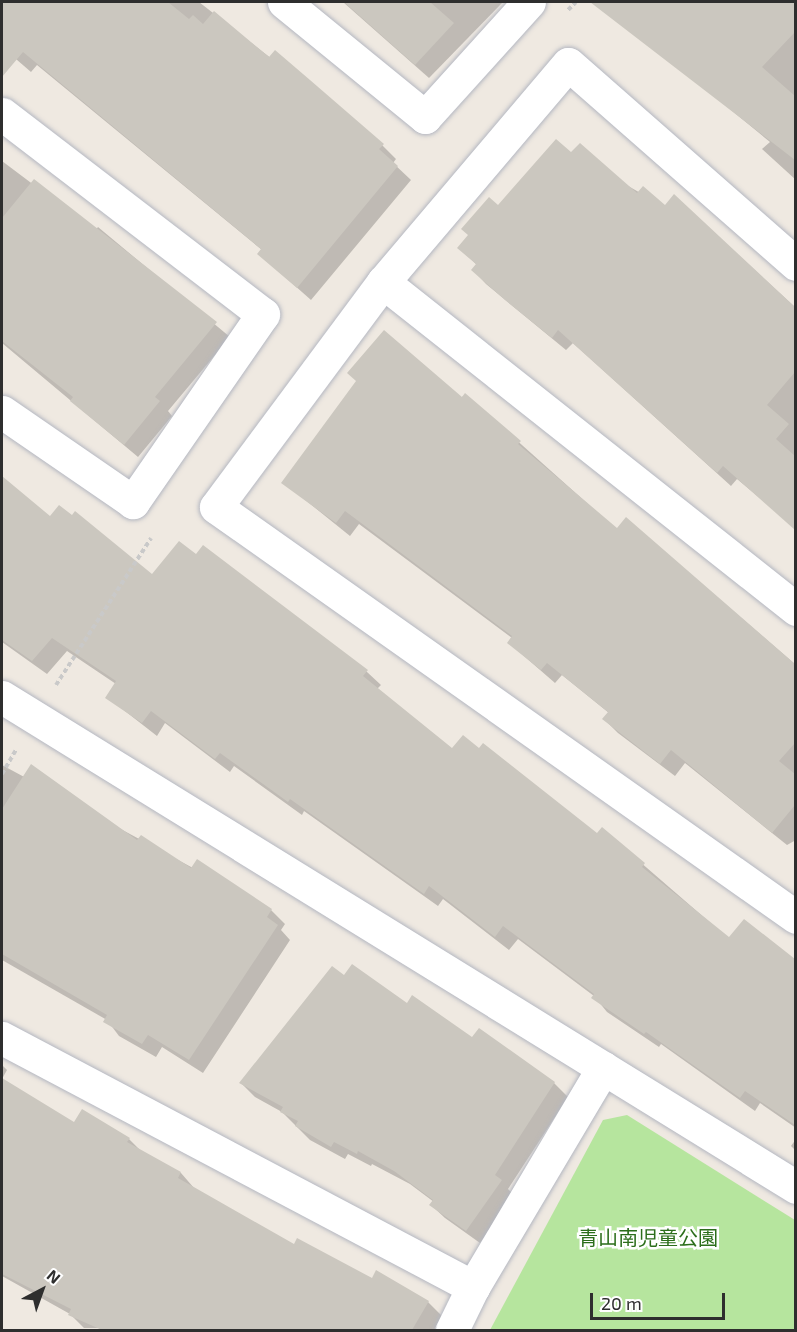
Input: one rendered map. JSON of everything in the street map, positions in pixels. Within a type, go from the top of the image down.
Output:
[{"type":"street","points":[[284,2],[425,117],[529,2]]},
{"type":"street","points":[[795,264],[568,64],[383,282],[216,507],[795,917]]},
{"type":"street","points":[[2,114],[263,314],[133,502],[2,412]]},
{"type":"street","points":[[383,282],[795,609]]},
{"type":"street","points":[[2,698],[795,1187]]},
{"type":"street","points":[[2,1038],[473,1287]]},
{"type":"street","points":[[452,1330],[473,1287],[603,1068]]},
{"type":"green space","name":"青山南児童公園","points":[[627,1115],[795,1220],[795,1330],[490,1330],[603,1120]]},
{"type":"building","points":[[2,2],[168,2],[189,19],[193,15],[203,24],[214,11],[269,57],[275,50],[384,144],[379,149],[398,166],[297,288],[257,254],[261,249],[23,52],[2,77]]},
{"type":"building","points":[[344,2],[430,2],[454,23],[415,65]]},
{"type":"building","points":[[590,2],[795,2],[795,32],[762,67],[795,96],[795,160]]},
{"type":"building","points":[[556,139],[571,152],[580,143],[637,193],[643,186],[665,205],[674,194],[795,307],[795,372],[767,405],[789,424],[776,439],[795,456],[795,530],[723,466],[717,473],[558,330],[552,338],[505,300],[471,270],[476,264],[457,248],[468,235],[461,229],[489,197],[498,205]]},
{"type":"building","points":[[34,179],[217,322],[155,397],[160,401],[124,445],[70,401],[73,397],[2,341],[2,218]]},
{"type":"building","points":[[384,330],[462,397],[465,393],[521,441],[518,444],[617,528],[626,517],[795,664],[795,743],[779,761],[795,774],[795,805],[772,833],[671,750],[660,764],[602,719],[608,712],[547,663],[541,670],[507,643],[512,636],[345,511],[336,523],[281,483],[356,381],[347,373]]},
{"type":"building","points":[[2,476],[50,516],[59,505],[72,515],[75,511],[152,574],[179,541],[196,554],[203,545],[368,670],[363,676],[452,748],[463,735],[479,748],[483,743],[597,833],[602,827],[645,863],[642,867],[729,937],[744,919],[795,959],[795,1125],[745,1091],[740,1098],[646,1032],[644,1034],[591,998],[594,994],[503,926],[495,937],[429,886],[424,894],[290,799],[288,802],[220,753],[215,759],[151,711],[142,723],[105,698],[116,681],[52,638],[32,661],[2,640]]},
{"type":"building","points":[[31,764],[137,840],[141,835],[191,868],[197,859],[272,909],[267,917],[278,925],[189,1060],[148,1035],[142,1044],[103,1022],[107,1015],[2,954],[2,809]]},
{"type":"building","points":[[352,964],[407,1003],[412,995],[472,1037],[479,1028],[555,1082],[495,1175],[502,1180],[466,1231],[429,1205],[433,1200],[394,1171],[358,1151],[357,1154],[334,1142],[331,1147],[295,1126],[298,1121],[280,1112],[283,1107],[239,1083],[332,966],[344,975]]},
{"type":"building","points":[[2,1078],[74,1122],[82,1109],[130,1138],[127,1142],[181,1172],[178,1178],[294,1244],[297,1238],[372,1278],[376,1270],[429,1301],[412,1330],[102,1330],[68,1315],[71,1309],[2,1274]]}]
